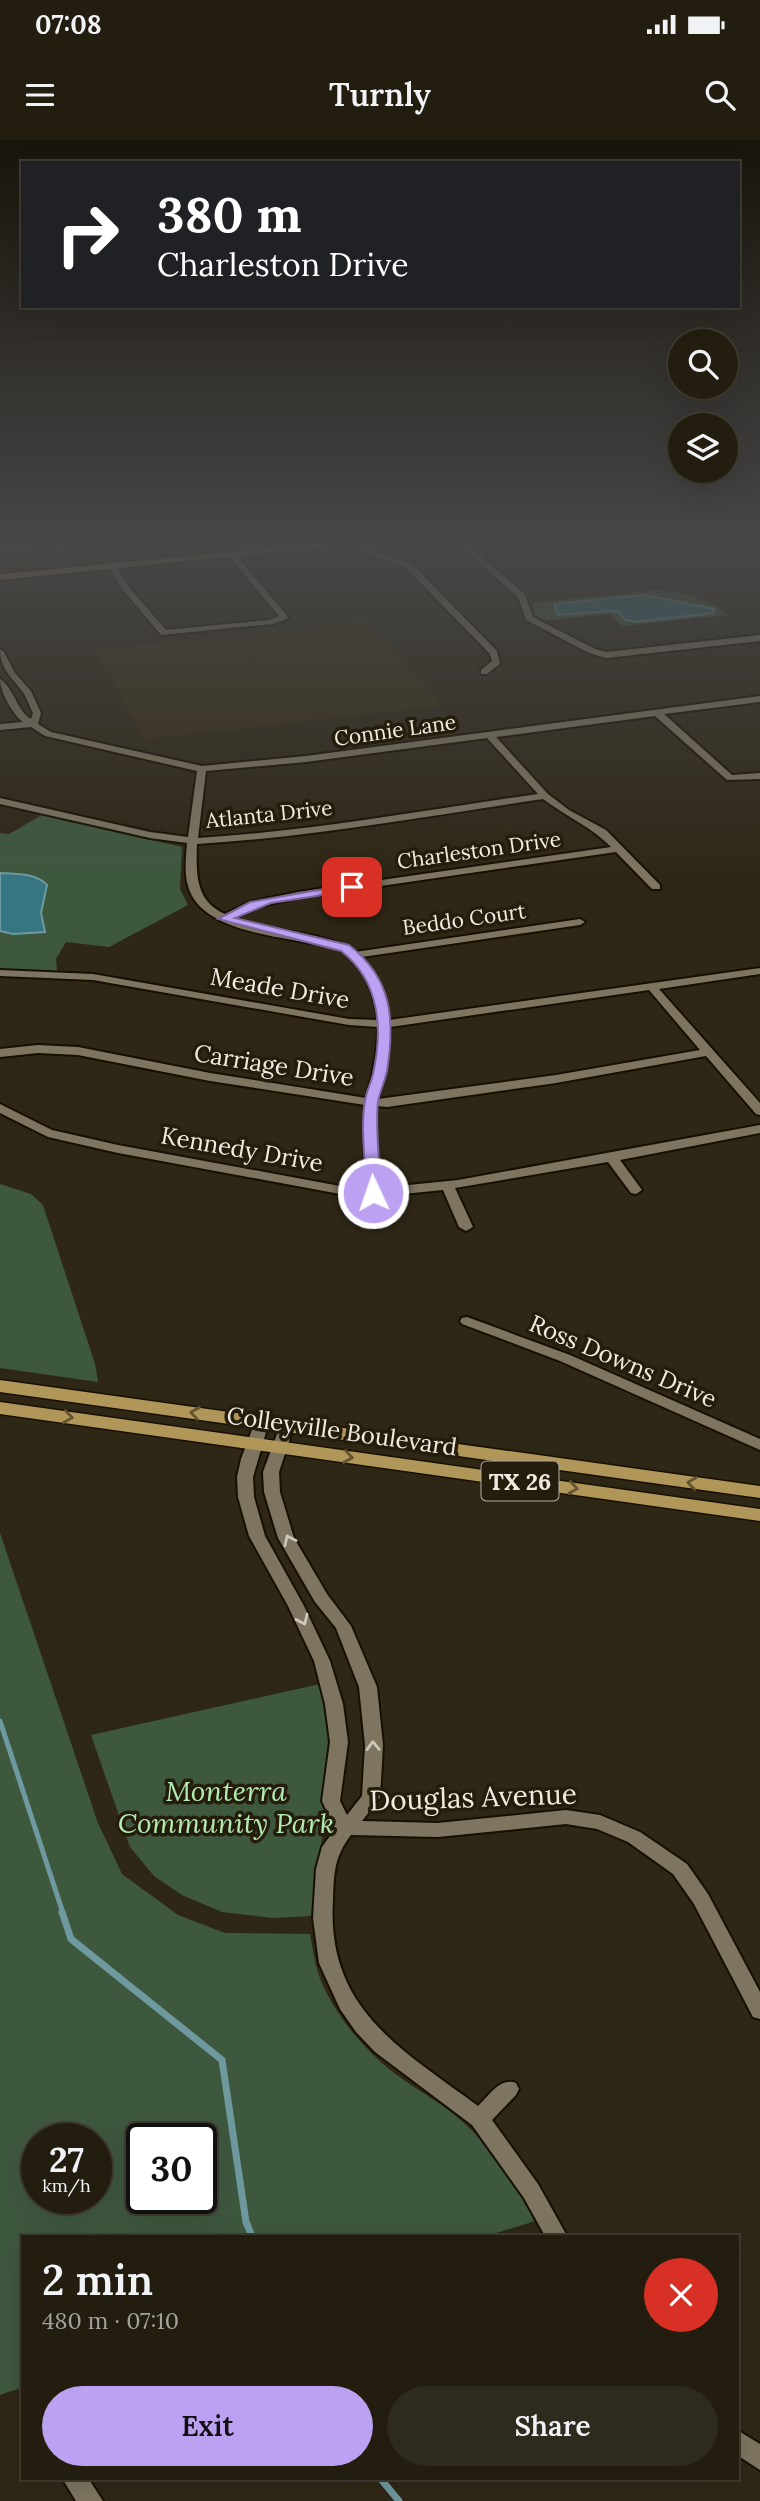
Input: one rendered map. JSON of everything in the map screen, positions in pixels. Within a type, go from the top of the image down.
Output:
[{"type":"main road","name":"Colleyville Boulevard","points":[[0,1386],[760,1492]]},
{"type":"main road","name":"Colleyville Boulevard","points":[[0,1408],[760,1515]]},
{"type":"street","points":[[484,672],[494,667],[496,657],[491,651]]},
{"type":"street","points":[[594,651],[600,654],[628,651]]},
{"type":"street","points":[[0,652],[4,668],[27,691],[37,713],[34,723]]},
{"type":"street","points":[[0,682],[9,693],[20,716],[34,723]]},
{"type":"street","name":"Connie Lane","points":[[34,723],[48,734],[60,738],[202,769],[306,760],[760,699]]},
{"type":"street","points":[[656,712],[734,779],[760,776]]},
{"type":"street","points":[[0,727],[34,723]]},
{"type":"street","points":[[490,735],[545,796],[566,812],[602,832],[656,887]]},
{"type":"street","points":[[202,769],[194,841],[192,886],[196,898],[203,906],[224,919],[334,944],[354,955],[374,981],[383,1004],[386,1024],[380,1073],[372,1102],[373,1193]]},
{"type":"street","name":"Atlanta Drive","points":[[0,801],[150,835],[194,841],[323,828],[545,796]]},
{"type":"street","name":"Charleston Drive","points":[[224,919],[254,904],[298,895],[619,849]]},
{"type":"street","name":"Beddo Court","points":[[354,955],[580,922]]},
{"type":"street","name":"Meade Drive","points":[[0,973],[93,976],[349,1022],[386,1024],[760,971]]},
{"type":"street","points":[[651,986],[760,1111]]},
{"type":"street","name":"Carriage Drive","points":[[0,1053],[38,1049],[78,1051],[210,1077],[372,1102],[430,1098],[708,1052]]},
{"type":"street","name":"Kennedy Drive","points":[[5,1111],[48,1133],[118,1149],[239,1173],[373,1193],[397,1193],[447,1185],[760,1129]]},
{"type":"street","points":[[611,1157],[636,1190]]},
{"type":"street","points":[[447,1185],[466,1227]]},
{"type":"street","name":"Ross Downs Drive","points":[[467,1321],[565,1358],[760,1445]]},
{"type":"street","points":[[262,1422],[245,1477],[246,1497],[257,1536],[322,1661],[332,1694],[339,1742],[331,1801],[344,1828]]},
{"type":"street","points":[[287,1426],[271,1472],[272,1492],[286,1538],[343,1626],[368,1687],[374,1745],[371,1798],[331,1847],[325,1869],[322,1919],[334,1976],[363,2026],[382,2046],[479,2119],[531,2191],[555,2235]]},
{"type":"street","points":[[283,1583],[309,1576]]},
{"type":"street","name":"Douglas Avenue","points":[[344,1828],[438,1830],[566,1817],[600,1822],[634,1837],[680,1869],[694,1889],[760,2011]]},
{"type":"street","points":[[479,2119],[509,2089]]},
{"type":"street","points":[[739,2442],[760,2458]]},
{"type":"street","points":[[75,2480],[91,2501]]},
{"type":"shaded area","points":[[95,651],[394,651],[443,706],[145,739]]},
{"type":"green space","points":[[42,815],[182,847],[180,889],[188,905],[109,947],[66,942],[56,959],[57,972],[0,973],[0,833],[9,834]]},
{"type":"green space","points":[[0,1184],[31,1194],[43,1205],[95,1364],[98,1382],[0,1368]]},
{"type":"green space","points":[[0,1533],[98,1823],[122,1874],[178,1915],[225,1933],[310,1934],[321,1981],[350,2029],[389,2069],[445,2108],[474,2133],[503,2168],[535,2221],[490,2235],[21,2235],[21,2388],[0,2395]]},
{"type":"green space","name":"Monterra Community Park","points":[[320,1684],[335,1745],[311,1916],[273,1918],[222,1912],[182,1895],[154,1876],[130,1847],[91,1735]]},
{"type":"water","points":[[0,873],[32,876],[47,885],[41,913],[45,932],[13,934],[0,931]]},
{"type":"waterway","points":[[0,1721],[63,1913]]},
{"type":"waterway","points":[[62,1912],[71,1939],[222,2060],[246,2222],[252,2235]]},
{"type":"waterway","points":[[382,2480],[399,2501]]},
{"type":"route","points":[[352,887],[254,904],[224,919],[345,948],[362,964],[374,981],[383,1004],[386,1024],[380,1073],[372,1102],[373,1193]]}]
